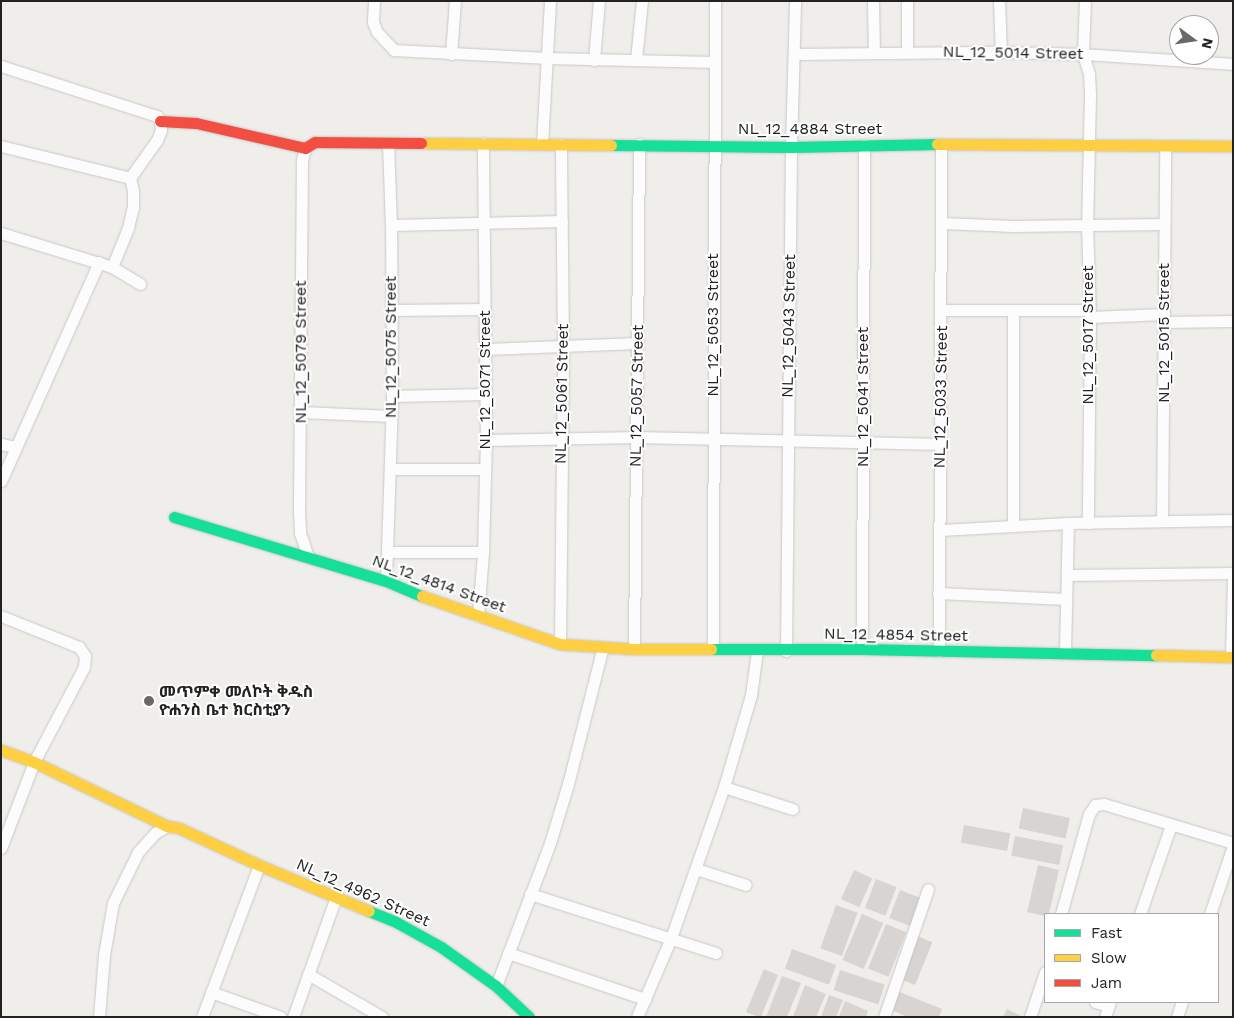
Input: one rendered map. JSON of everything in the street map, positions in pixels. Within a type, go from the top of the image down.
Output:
[{"type":"street","points":[[374,1],[373,22],[377,32],[394,50],[594,60],[713,62]]},
{"type":"street","points":[[452,54],[455,1]]},
{"type":"street","points":[[542,144],[550,1]]},
{"type":"street","points":[[594,60],[599,1]]},
{"type":"street","points":[[636,60],[642,1]]},
{"type":"street","name":"NL_12_5053 Street","points":[[713,650],[713,62],[715,1]]},
{"type":"street","name":"NL_12_5043 Street","points":[[786,651],[791,147],[795,1]]},
{"type":"street","points":[[873,1],[874,53]]},
{"type":"street","points":[[907,1],[907,52]]},
{"type":"street","points":[[999,1],[1001,52]]},
{"type":"street","name":"NL_12_5017 Street","points":[[1085,1],[1084,54],[1089,74],[1087,225],[1089,313],[1088,523]]},
{"type":"street","name":"NL_12_5014 Street","points":[[794,54],[1001,52],[1084,54],[1233,64]]},
{"type":"street","points":[[1,66],[150,113],[157,116],[160,121],[157,140],[130,178],[133,190],[133,207],[128,228],[112,267]]},
{"type":"street","points":[[160,121],[196,123],[305,148]]},
{"type":"street","name":"NL_12_4884 Street","points":[[305,148],[314,142],[791,147],[942,144],[1233,146]]},
{"type":"street","name":"NL_12_5075 Street","points":[[386,581],[389,552],[392,396],[391,225],[388,143]]},
{"type":"street","name":"NL_12_5071 Street","points":[[478,616],[483,552],[486,440],[484,394],[486,350],[483,143]]},
{"type":"street","name":"NL_12_5061 Street","points":[[560,644],[563,347],[561,144]]},
{"type":"street","name":"NL_12_5057 Street","points":[[634,649],[639,144]]},
{"type":"street","name":"NL_12_5033 Street","points":[[939,651],[942,144]]},
{"type":"street","name":"NL_12_5041 Street","points":[[862,649],[864,145]]},
{"type":"street","points":[[1,146],[130,178]]},
{"type":"street","name":"NL_12_5015 Street","points":[[1162,521],[1165,146]]},
{"type":"street","name":"NL_12_5079 Street","points":[[305,148],[302,160],[299,511],[300,533],[308,556]]},
{"type":"street","points":[[391,225],[562,221]]},
{"type":"street","points":[[943,223],[1013,226],[1164,224]]},
{"type":"street","points":[[1,233],[99,262],[112,267],[140,284]]},
{"type":"street","points":[[1,481],[99,262]]},
{"type":"street","points":[[392,310],[484,309]]},
{"type":"street","points":[[942,310],[1013,310],[1233,321]]},
{"type":"street","points":[[1013,310],[1013,525]]},
{"type":"street","points":[[486,350],[638,343]]},
{"type":"street","points":[[392,396],[484,394]]},
{"type":"street","points":[[301,412],[391,416]]},
{"type":"street","points":[[486,440],[637,437],[941,444]]},
{"type":"street","points":[[1,444],[15,447]]},
{"type":"street","points":[[390,469],[484,470]]},
{"type":"street","name":"NL_12_4814 Street","points":[[174,516],[386,581],[478,616],[560,644]]},
{"type":"street","points":[[941,530],[1068,523],[1233,520]]},
{"type":"street","points":[[1065,653],[1068,523]]},
{"type":"street","points":[[389,552],[483,552]]},
{"type":"street","points":[[1068,575],[1233,573]]},
{"type":"street","points":[[1232,657],[1233,579]]},
{"type":"street","points":[[938,594],[1066,599]]},
{"type":"street","points":[[1,616],[78,647],[85,656],[84,667],[34,762],[1,848]]},
{"type":"street","name":"NL_12_4854 Street","points":[[560,644],[634,649],[757,651],[862,649],[1232,657]]},
{"type":"street","points":[[496,986],[550,842],[568,784],[603,647]]},
{"type":"street","points":[[637,1017],[672,938],[724,787],[751,695],[757,651]]},
{"type":"street","name":"NL_12_4962 Street","points":[[1,750],[34,762],[167,826],[179,828],[411,931],[441,948],[496,986],[529,1017]]},
{"type":"street","points":[[724,787],[793,809]]},
{"type":"street","points":[[1061,913],[1089,814],[1095,805],[1104,804],[1233,844],[1210,913]]},
{"type":"street","points":[[1140,913],[1171,825]]},
{"type":"street","points":[[100,1017],[104,955],[113,903],[138,852],[155,833],[167,826]]},
{"type":"street","points":[[202,1017],[259,865]]},
{"type":"street","points":[[696,869],[746,885]]},
{"type":"street","points":[[888,1016],[928,889]]},
{"type":"street","points":[[530,894],[716,953]]},
{"type":"street","points":[[293,1017],[336,897]]},
{"type":"street","points":[[508,953],[645,999]]},
{"type":"street","points":[[308,974],[365,1005],[382,1017]]},
{"type":"street","points":[[1030,1017],[1043,985]]},
{"type":"street","points":[[210,992],[281,1017]]},
{"type":"street","points":[[1176,1017],[1182,1003]]},
{"type":"building","points":[[1023,808],[1070,818],[1066,839],[1019,829]]},
{"type":"building","points":[[964,825],[1010,833],[1007,851],[961,843]]},
{"type":"building","points":[[1015,836],[1063,845],[1059,865],[1011,856]]},
{"type":"building","points":[[1038,865],[1059,870],[1049,913],[1044,913],[1044,916],[1027,912]]},
{"type":"building","points":[[854,870],[872,878],[859,907],[841,899]]},
{"type":"building","points":[[876,879],[897,887],[885,916],[865,908]]},
{"type":"building","points":[[900,890],[923,899],[913,927],[889,918]]},
{"type":"building","points":[[836,905],[858,913],[842,956],[820,948]]},
{"type":"building","points":[[862,914],[883,923],[864,969],[842,960]]},
{"type":"building","points":[[886,924],[906,932],[888,977],[868,969]]},
{"type":"building","points":[[912,934],[932,942],[915,985],[895,977]]},
{"type":"building","points":[[792,949],[836,965],[829,985],[785,969]]},
{"type":"building","points":[[764,969],[778,975],[761,1017],[759,1017],[746,1012]]},
{"type":"building","points":[[840,970],[885,985],[878,1004],[834,990]]},
{"type":"building","points":[[782,976],[801,983],[787,1017],[766,1017]]},
{"type":"building","points":[[805,985],[826,994],[816,1017],[793,1017]]},
{"type":"building","points":[[897,991],[942,1009],[939,1017],[907,1017],[890,1009]]},
{"type":"building","points":[[829,995],[843,1000],[836,1017],[821,1017]]},
{"type":"building","points":[[845,1001],[868,1011],[866,1017],[839,1017]]},
{"type":"building","points":[[1007,1009],[1023,1017],[1003,1017]]},
{"type":"traffic: fast","points":[[611,145],[791,147],[937,144]]},
{"type":"traffic: fast","points":[[174,517],[386,581],[422,596]]},
{"type":"traffic: fast","points":[[711,649],[862,649],[1156,655]]},
{"type":"traffic: fast","points":[[369,911],[396,922],[441,947],[496,986],[529,1017]]},
{"type":"traffic: slow","points":[[421,143],[611,145]]},
{"type":"traffic: slow","points":[[937,144],[1233,146]]},
{"type":"traffic: slow","points":[[422,596],[560,644],[634,649],[711,649]]},
{"type":"traffic: slow","points":[[1156,655],[1233,657]]},
{"type":"traffic: slow","points":[[1,750],[34,762],[167,826],[179,828],[259,865],[369,911]]},
{"type":"traffic: jam","points":[[160,121],[196,123],[305,148],[315,142],[421,143]]},
{"type":"place","name":"መጥምቀ መለኮት ቅዱስ ዮሐንስ ቤተ ክርስቲያን","points":[[149,701]]}]
